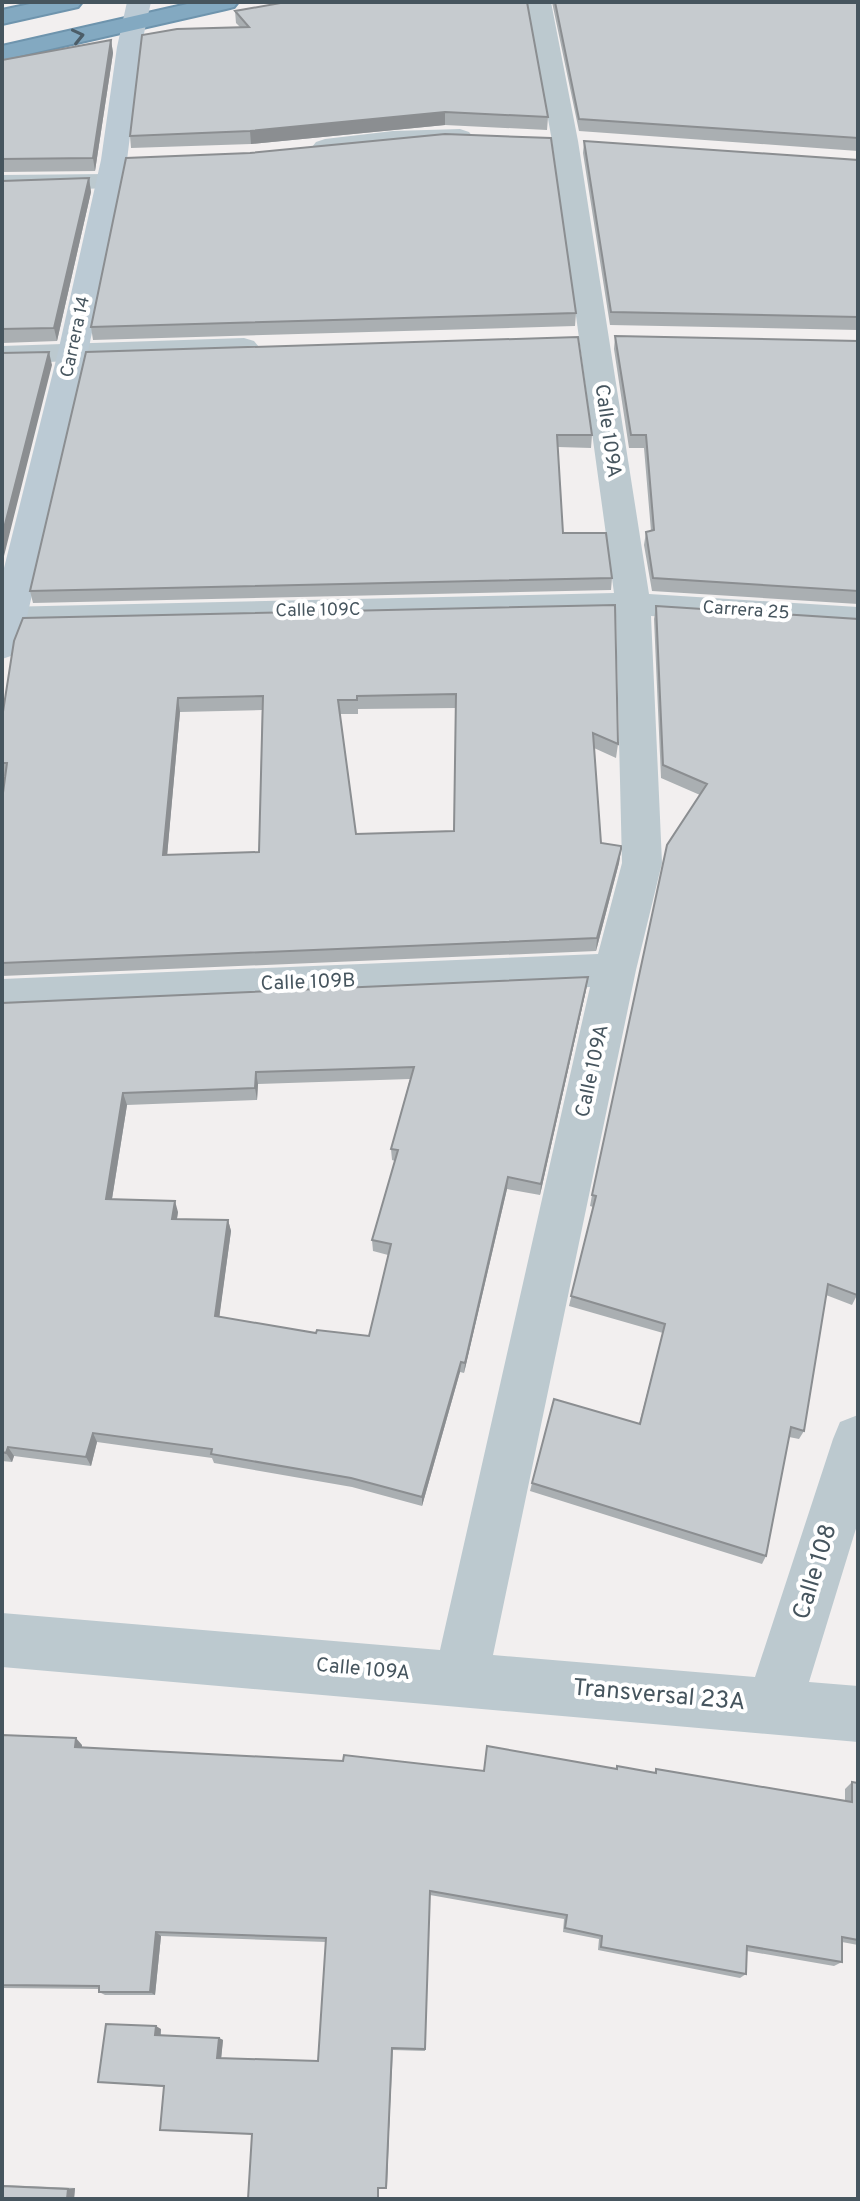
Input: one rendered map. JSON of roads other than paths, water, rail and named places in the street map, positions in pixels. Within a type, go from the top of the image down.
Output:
[{"type":"highway","points":[[2,17],[70,2]]},
{"type":"highway","points":[[2,53],[135,13],[226,2]]},
{"type":"highway","points":[[135,13],[254,9]]},
{"type":"street","name":"Calle 109A","points":[[2,1640],[461,1678],[615,970],[642,863],[633,604],[566,141],[539,2]]},
{"type":"street","name":"Carrera 14","points":[[4,627],[73,352],[111,171],[135,13]]},
{"type":"street","points":[[306,149],[393,139],[490,138]]},
{"type":"street","points":[[2,183],[111,171],[146,159]]},
{"type":"street","points":[[2,355],[278,346]]},
{"type":"street","name":"Carrera 25","points":[[633,604],[858,618]]},
{"type":"street","name":"Calle 109C","points":[[4,627],[633,604]]},
{"type":"street","name":"Calle 109B","points":[[2,996],[615,970]]},
{"type":"street","name":"Calle 108","points":[[774,1706],[858,1439]]},
{"type":"street","name":"Transversal 23A","points":[[461,1678],[858,1714]]}]
